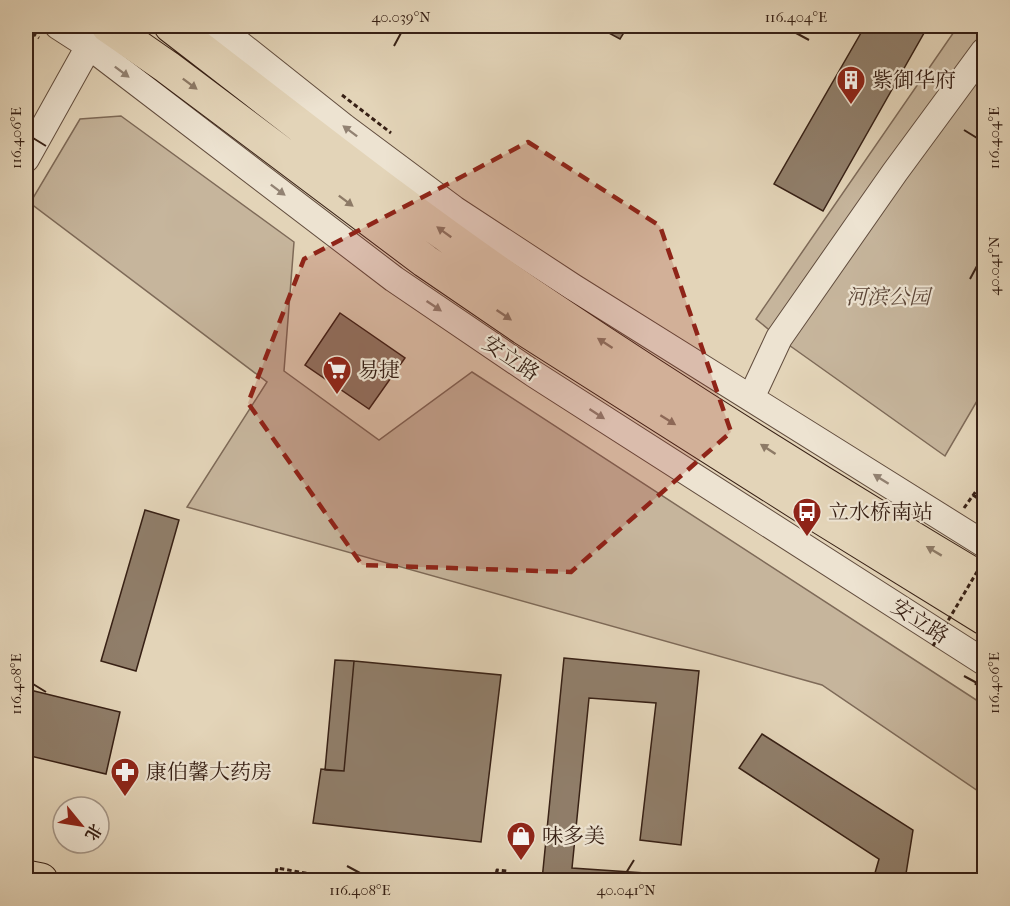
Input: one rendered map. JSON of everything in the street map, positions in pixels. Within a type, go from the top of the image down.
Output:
[{"type":"main road","points":[[171,26],[327,146],[551,308],[840,495],[984,581]]},
{"type":"main road","name":"安立路","points":[[99,36],[167,67],[425,261],[523,328],[984,618]]},
{"type":"main road","points":[[26,877],[41,880]]},
{"type":"street","name":"安立路","points":[[58,26],[99,36],[394,279],[534,374],[984,662]]},
{"type":"street","points":[[217,26],[344,127],[454,209],[573,287],[984,544]]},
{"type":"street","points":[[26,159],[99,36]]},
{"type":"street","points":[[751,398],[779,338],[895,172],[984,51]]},
{"type":"path","points":[[336,90],[392,133]]},
{"type":"path","points":[[961,512],[980,487],[984,490]]},
{"type":"path","points":[[973,495],[984,502]]},
{"type":"path","points":[[933,646],[984,560]]},
{"type":"path","points":[[275,880],[277,868],[344,880]]},
{"type":"path","points":[[495,880],[497,870],[507,871],[506,880]]},
{"type":"highlighted area","points":[[528,142],[660,226],[731,432],[571,572],[362,565],[248,403],[304,259]]},
{"type":"green space","name":"河滨公园","points":[[958,26],[984,26],[984,389],[945,456],[779,338],[756,319]]},
{"type":"green space","points":[[121,116],[294,242],[284,371],[379,440],[472,372],[984,705],[984,795],[822,685],[187,507],[267,382],[30,203],[80,119]]},
{"type":"building","points":[[596,26],[628,26],[620,39]]},
{"type":"building","name":"紫御华府","points":[[865,26],[928,26],[823,211],[774,184]]},
{"type":"building","points":[[340,313],[405,358],[369,409],[305,365]]},
{"type":"building","points":[[145,510],[179,520],[136,671],[101,661]]},
{"type":"building","points":[[564,658],[699,671],[681,845],[640,840],[656,703],[589,698],[572,868],[674,875],[673,880],[542,880]]},
{"type":"building","points":[[335,660],[354,661],[344,771],[325,770]]},
{"type":"building","points":[[354,661],[501,675],[481,842],[313,823],[321,769],[344,771]]},
{"type":"building","points":[[26,689],[120,712],[106,774],[26,755]]},
{"type":"building","points":[[762,734],[913,830],[905,880],[873,880],[879,859],[739,768]]},
{"type":"place","name":"紫御华府","points":[[851,106]]},
{"type":"place","name":"易捷","points":[[337,396]]},
{"type":"place","name":"立水桥南站","points":[[807,538]]},
{"type":"place","name":"康伯馨大药房","points":[[125,798]]},
{"type":"place","name":"味多美","points":[[521,862]]}]
